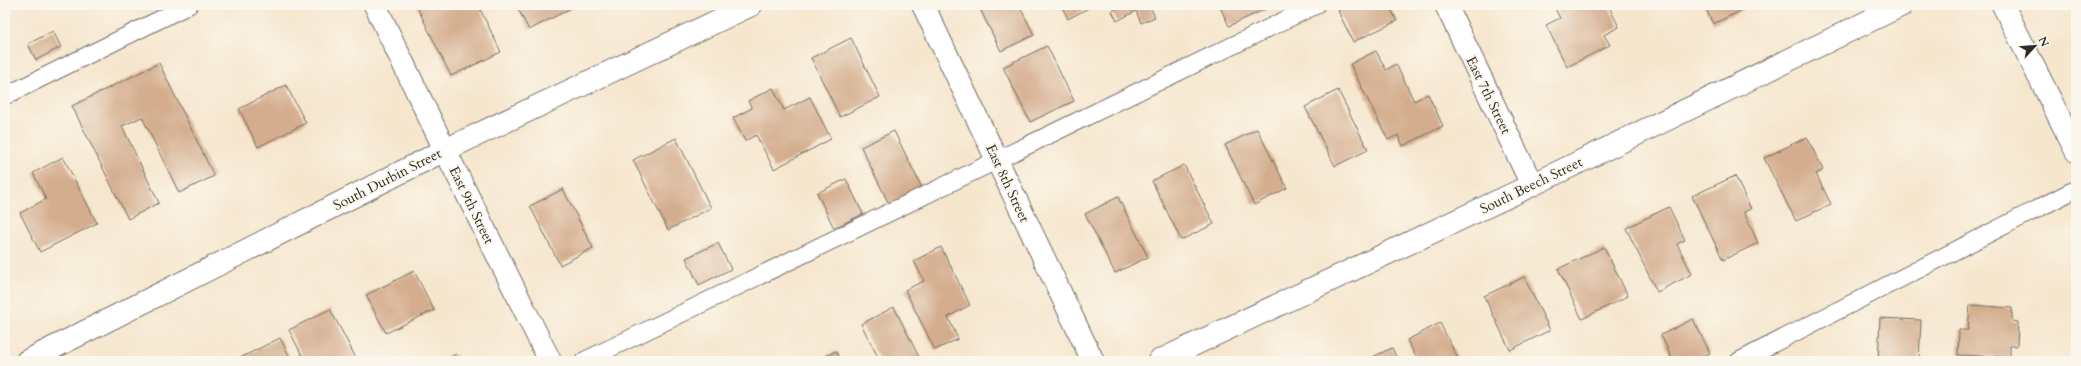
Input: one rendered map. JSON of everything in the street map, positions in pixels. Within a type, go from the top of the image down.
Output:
[{"type":"street","name":"East 9th Street","points":[[375,5],[550,361]]},
{"type":"street","name":"South Durbin Street","points":[[27,361],[445,150],[751,5]]},
{"type":"street","name":"East 8th Street","points":[[923,5],[1093,361]]},
{"type":"street","name":"East 7th Street","points":[[1446,5],[1532,185]]},
{"type":"street","name":"South Beech Street","points":[[1159,361],[1532,185],[1902,5]]},
{"type":"street","points":[[2003,5],[2076,151]]},
{"type":"lane","points":[[5,96],[189,5]]},
{"type":"lane","points":[[584,361],[1316,5]]},
{"type":"lane","points":[[1739,361],[2076,190]]},
{"type":"building","points":[[416,5],[478,5],[501,52],[451,76]]},
{"type":"building","points":[[516,5],[577,5],[529,30]]},
{"type":"building","points":[[978,5],[1019,5],[1034,35],[1001,51]]},
{"type":"building","points":[[1061,5],[1094,5],[1068,19]]},
{"type":"building","points":[[1124,5],[1149,5],[1155,17],[1141,23],[1136,11],[1117,21],[1112,11]]},
{"type":"building","points":[[1219,5],[1274,5],[1229,26]]},
{"type":"building","points":[[1349,5],[1389,5],[1397,21],[1353,42],[1338,11]]},
{"type":"building","points":[[1553,5],[1608,5],[1619,27],[1604,35],[1610,45],[1567,67],[1546,25],[1560,18]]},
{"type":"building","points":[[1704,5],[1753,5],[1713,24]]},
{"type":"building","points":[[53,31],[61,47],[36,60],[28,44]]},
{"type":"building","points":[[851,38],[880,97],[840,117],[811,58]]},
{"type":"building","points":[[1047,46],[1074,101],[1030,122],[1003,67]]},
{"type":"building","points":[[1376,51],[1386,70],[1396,64],[1414,101],[1428,94],[1443,126],[1403,146],[1398,135],[1388,140],[1350,64]]},
{"type":"building","points":[[159,63],[214,176],[179,193],[142,117],[122,126],[159,203],[128,219],[72,106]]},
{"type":"building","points":[[286,85],[306,123],[258,147],[239,109]]},
{"type":"building","points":[[773,88],[784,110],[810,97],[831,139],[774,169],[756,135],[745,141],[733,118],[752,108],[748,101]]},
{"type":"building","points":[[1338,90],[1368,150],[1335,166],[1305,107]]},
{"type":"building","points":[[1257,129],[1287,188],[1254,205],[1225,145]]},
{"type":"building","points":[[894,131],[923,190],[890,206],[861,147]]},
{"type":"building","points":[[1807,137],[1823,170],[1816,174],[1831,204],[1796,221],[1764,158]]},
{"type":"building","points":[[676,138],[711,208],[668,230],[633,160]]},
{"type":"building","points":[[63,157],[97,223],[40,252],[20,213],[46,199],[33,173]]},
{"type":"building","points":[[1184,165],[1214,224],[1181,240],[1152,181]]},
{"type":"building","points":[[1735,176],[1751,209],[1744,212],[1758,243],[1723,260],[1692,196]]},
{"type":"building","points":[[846,179],[863,214],[834,228],[817,193]]},
{"type":"building","points":[[563,189],[593,248],[560,265],[530,206]]},
{"type":"building","points":[[1118,197],[1148,257],[1115,273],[1085,214]]},
{"type":"building","points":[[1669,207],[1685,240],[1677,244],[1692,274],[1657,292],[1626,228]]},
{"type":"building","points":[[718,243],[731,269],[699,285],[686,258]]},
{"type":"building","points":[[941,247],[970,305],[948,317],[958,339],[935,350],[905,290],[924,281],[914,261]]},
{"type":"building","points":[[1604,247],[1628,296],[1582,319],[1558,269]]},
{"type":"building","points":[[414,271],[434,310],[386,333],[366,295]]},
{"type":"building","points":[[1524,277],[1550,330],[1510,350],[1484,296]]},
{"type":"building","points":[[1970,305],[2012,308],[2012,321],[2018,322],[2017,346],[2010,346],[2010,357],[1958,355],[1959,330],[1968,330]]},
{"type":"building","points":[[894,307],[921,361],[880,361],[861,324]]},
{"type":"building","points":[[330,309],[356,358],[350,361],[305,361],[289,330]]},
{"type":"building","points":[[1880,318],[1921,320],[1919,361],[1878,361]]},
{"type":"building","points":[[1693,319],[1710,353],[1694,361],[1673,361],[1661,335]]},
{"type":"building","points":[[1440,323],[1459,361],[1418,361],[1407,340]]},
{"type":"building","points":[[280,338],[292,361],[234,361]]},
{"type":"building","points":[[1392,348],[1398,361],[1364,361]]},
{"type":"building","points":[[836,351],[841,361],[816,361]]},
{"type":"building","points":[[456,354],[459,361],[442,361]]}]
